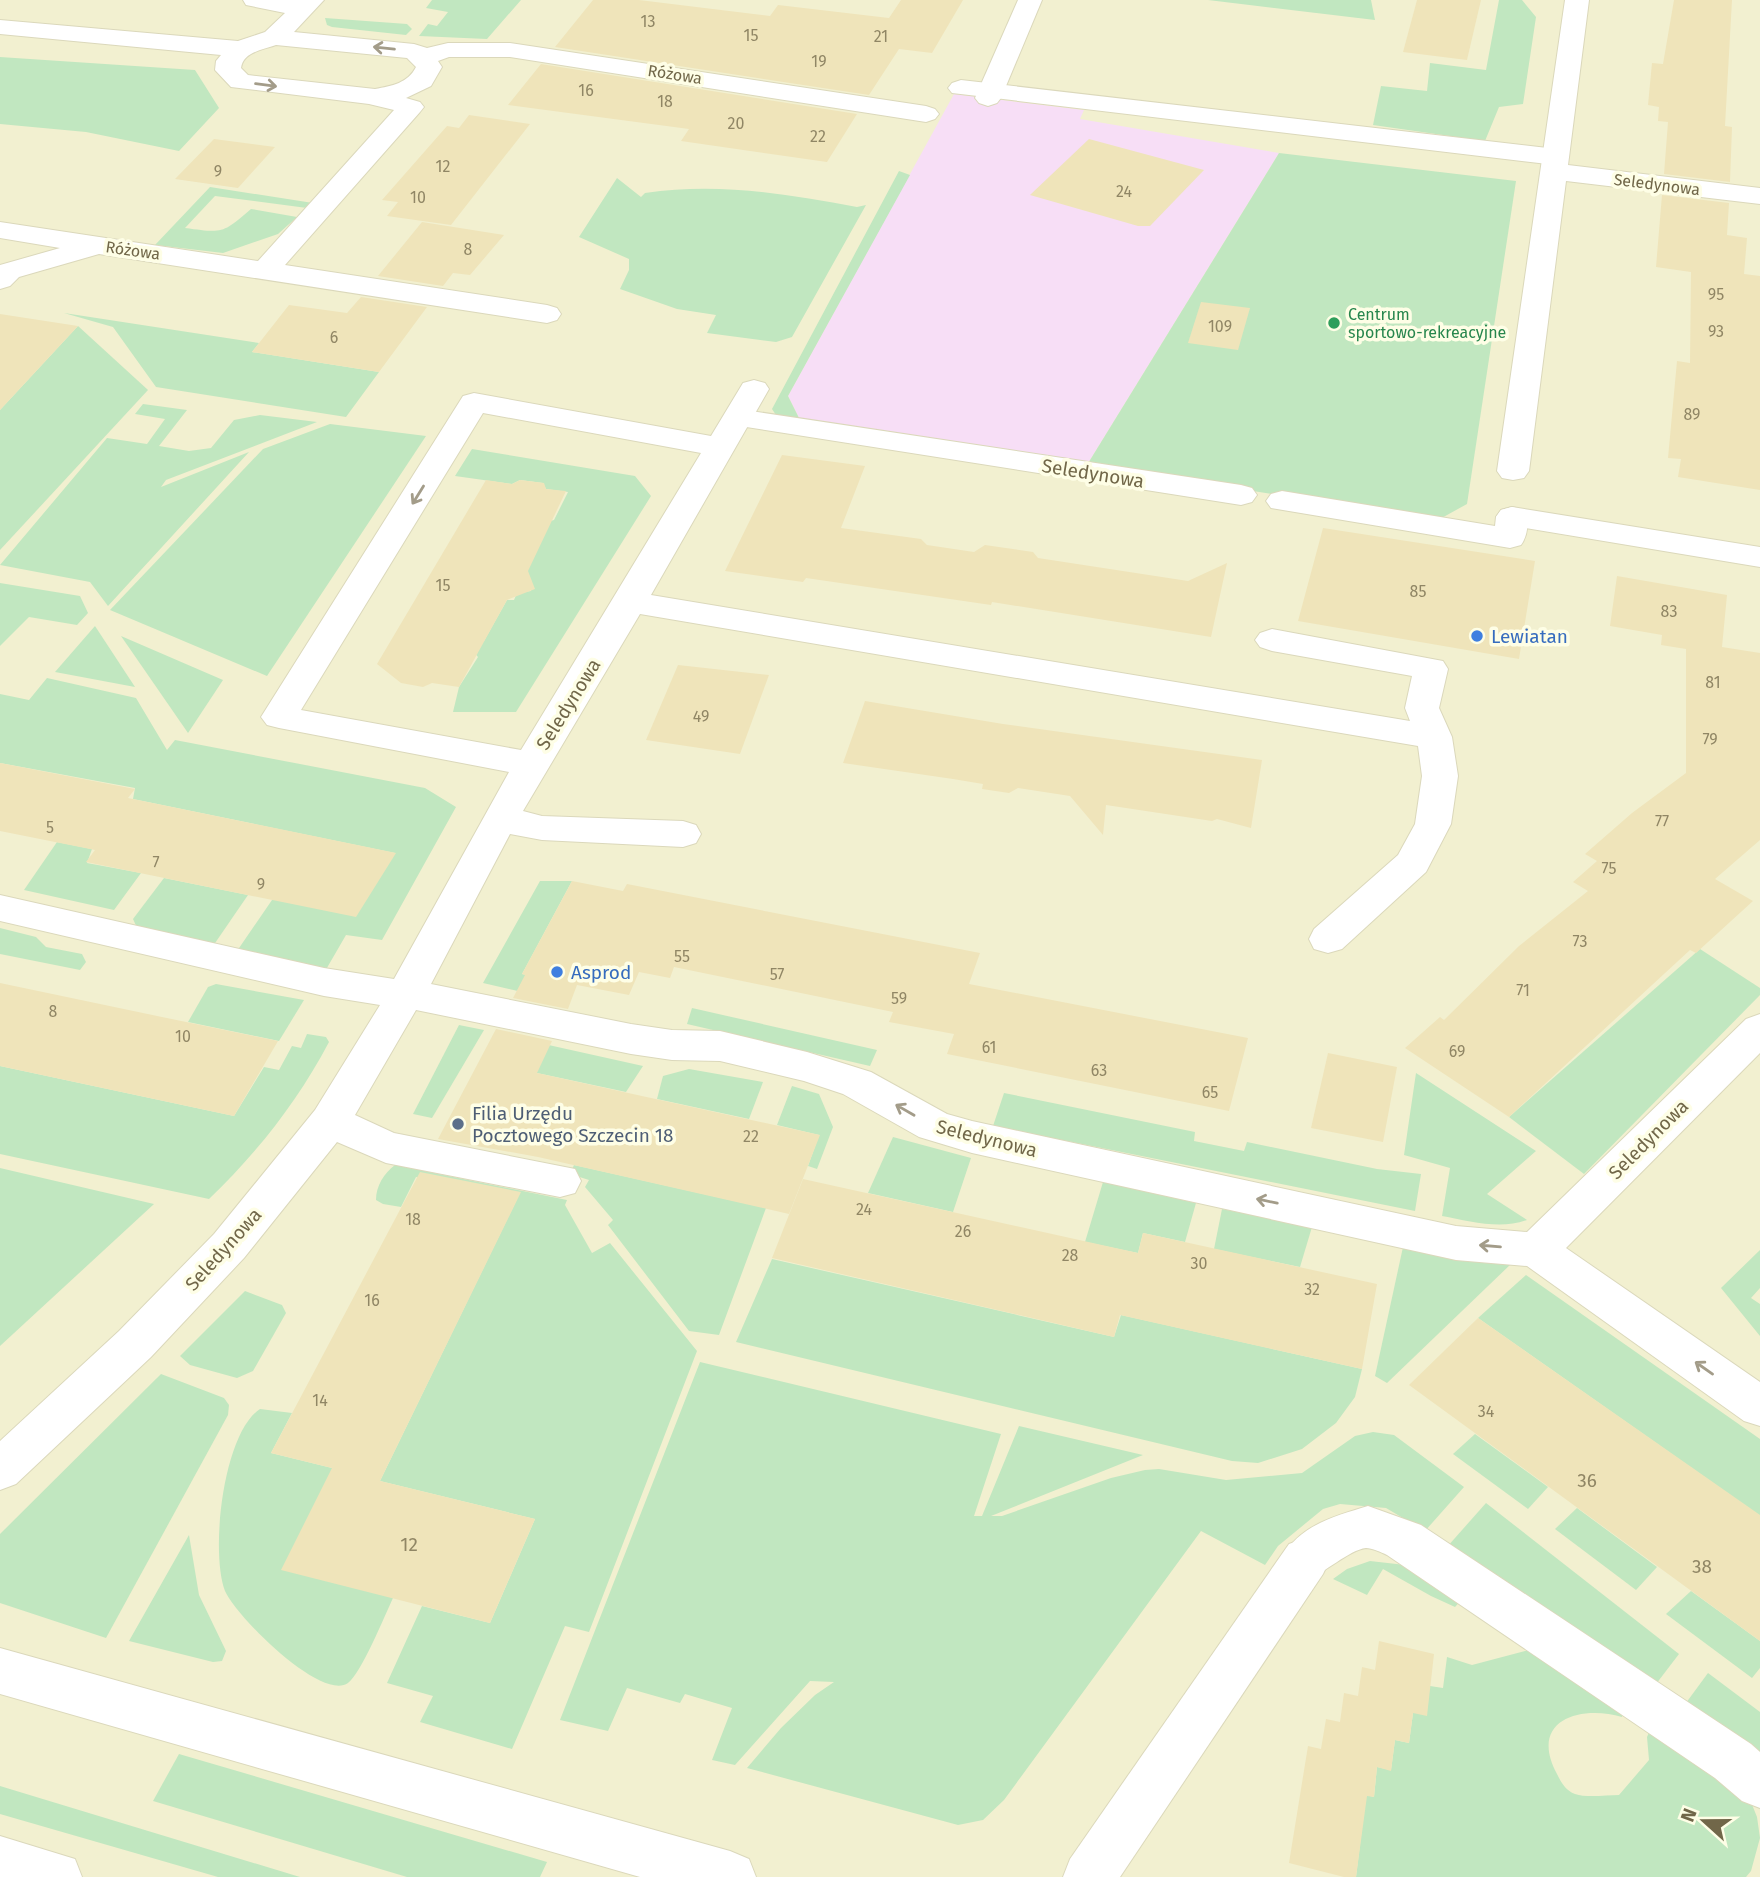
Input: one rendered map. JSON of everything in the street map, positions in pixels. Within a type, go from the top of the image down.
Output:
[{"type":"street","points":[[255,0],[307,4]]},
{"type":"street","points":[[990,95],[1030,0]]},
{"type":"street","points":[[274,37],[307,4]]},
{"type":"street","points":[[1513,471],[1573,4]]},
{"type":"street","name":"Różowa","points":[[0,27],[240,49],[274,37],[414,51],[423,57],[448,50],[510,50],[926,114]]},
{"type":"street","points":[[240,49],[229,61],[228,70],[240,82],[375,97],[411,107],[266,269]]},
{"type":"street","points":[[375,97],[400,92],[422,81],[429,67],[423,57]]},
{"type":"street","name":"Seledynowa","points":[[961,88],[990,95],[1554,164],[1760,196]]},
{"type":"street","name":"Różowa","points":[[0,230],[547,314]]},
{"type":"street","points":[[3,267],[100,245]]},
{"type":"street","name":"Seledynowa","points":[[0,1470],[135,1344],[229,1246],[330,1121],[406,994],[461,888],[531,764],[630,603],[754,389]]},
{"type":"street","points":[[531,764],[279,717],[450,445],[452,436],[474,402],[730,433]]},
{"type":"street","name":"Seledynowa","points":[[730,433],[1241,495]]},
{"type":"street","points":[[1282,501],[1510,538],[1512,517],[1760,557]]},
{"type":"street","points":[[630,603],[1434,737]]},
{"type":"street","points":[[1272,640],[1432,670],[1422,708],[1434,737],[1440,776],[1433,824],[1413,863],[1328,939]]},
{"type":"street","points":[[500,819],[542,828],[683,834]]},
{"type":"street","name":"Seledynowa","points":[[0,908],[324,982],[406,994],[631,1039],[732,1049],[807,1067],[858,1083],[933,1126],[972,1137],[1456,1243],[1536,1250],[1760,1028]]},
{"type":"street","points":[[330,1121],[386,1147],[560,1181]]},
{"type":"street","points":[[1536,1250],[1760,1407]]},
{"type":"street","points":[[1089,1877],[1306,1559],[1340,1535],[1368,1527],[1404,1540],[1733,1761],[1760,1784]]},
{"type":"street","points":[[0,1671],[730,1877]]},
{"type":"street","points":[[0,1861],[56,1877]]},
{"type":"shaded area","points":[[0,0],[1760,0],[1760,1877],[0,1877]]},
{"type":"shaded area","points":[[954,94],[1084,110],[1080,119],[1279,153],[1087,465],[801,422],[788,396]]},
{"type":"green space","points":[[432,0],[521,0],[487,39],[419,36],[428,24],[437,26],[448,12],[426,8]]},
{"type":"green space","points":[[1208,0],[1371,0],[1375,20]]},
{"type":"green space","points":[[1499,0],[1522,0],[1536,17],[1523,104],[1499,107],[1485,141],[1373,125],[1381,86],[1427,91],[1430,63],[1486,70]]},
{"type":"green space","points":[[325,18],[407,24],[412,29],[406,35],[332,27],[327,25]]},
{"type":"green space","points":[[0,57],[195,70],[219,108],[179,151],[86,132],[0,124]]},
{"type":"green space","name":"Centrum sportowo-rekreacyjne","points":[[1279,153],[1516,181],[1467,504],[1438,520],[1087,465]]},
{"type":"green space","points":[[899,171],[910,175],[788,396],[801,422],[778,418],[772,409]]},
{"type":"green space","points":[[617,178],[641,197],[645,193],[672,190],[725,189],[857,207],[866,205],[792,337],[776,342],[707,333],[716,315],[677,309],[620,289],[629,270],[629,259],[579,237]]},
{"type":"green space","points":[[210,187],[313,203],[307,208],[215,196],[185,228],[221,230],[251,209],[297,217],[278,234],[223,253],[155,245]]},
{"type":"green space","points":[[64,313],[259,343],[252,352],[379,372],[346,417],[156,387],[113,327]]},
{"type":"green space","points":[[78,326],[148,390],[0,550],[0,410]]},
{"type":"green space","points":[[143,404],[187,410],[159,446],[189,451],[211,448],[234,420],[260,415],[317,422],[166,480],[161,487],[249,452],[108,606],[90,582],[0,565],[107,438],[147,444],[165,419],[135,414]]},
{"type":"green space","points":[[330,424],[426,436],[267,676],[110,610],[263,449]]},
{"type":"green space","points":[[472,449],[635,476],[651,496],[516,712],[453,712],[459,687],[478,657],[472,650],[484,641],[507,600],[514,600],[517,593],[531,591],[532,581],[524,580],[544,523],[554,520],[568,492],[546,489],[543,483],[520,480],[512,484],[455,476]]},
{"type":"green space","points":[[0,583],[80,596],[88,613],[77,625],[29,617],[0,646]]},
{"type":"green space","points":[[95,626],[135,687],[55,672]]},
{"type":"green space","points":[[121,636],[223,680],[188,733]]},
{"type":"green space","points":[[47,678],[136,698],[167,750],[175,740],[425,788],[456,807],[382,940],[346,935],[324,973],[237,951],[272,900],[395,853],[133,799],[135,788],[0,763],[0,694],[29,700]]},
{"type":"green space","points":[[57,842],[92,849],[87,863],[141,873],[114,910],[24,890]]},
{"type":"green space","points":[[164,878],[248,895],[213,946],[138,930],[133,919]]},
{"type":"green space","points":[[540,881],[572,881],[522,974],[558,982],[548,998],[483,983]]},
{"type":"green space","points":[[0,928],[36,937],[46,947],[82,954],[86,962],[80,970],[0,954]]},
{"type":"green space","points":[[1700,949],[1760,988],[1760,995],[1584,1174],[1509,1117]]},
{"type":"green space","points":[[216,984],[304,1000],[279,1041],[188,1022],[208,987]]},
{"type":"green space","points":[[692,1008],[877,1050],[870,1066],[687,1024]]},
{"type":"green space","points":[[459,1025],[484,1030],[432,1118],[413,1114]]},
{"type":"green space","points":[[494,1033],[643,1066],[626,1092],[537,1073]]},
{"type":"green space","points":[[307,1034],[326,1037],[329,1042],[317,1064],[275,1125],[244,1163],[209,1199],[0,1154],[0,1066],[234,1116],[264,1067],[279,1070],[292,1046],[301,1048]]},
{"type":"green space","points":[[689,1069],[763,1082],[749,1119],[657,1099],[663,1076]]},
{"type":"green space","points":[[1416,1073],[1536,1151],[1487,1194],[1527,1220],[1495,1224],[1442,1216],[1450,1168],[1404,1155]]},
{"type":"green space","points":[[792,1086],[819,1094],[833,1127],[817,1169],[808,1166],[819,1135],[777,1125]]},
{"type":"green space","points":[[1004,1093],[1195,1132],[1194,1141],[1244,1151],[1247,1142],[1377,1169],[1421,1174],[1415,1211],[993,1126]]},
{"type":"green space","points":[[893,1137],[971,1158],[953,1212],[868,1193]]},
{"type":"green space","points":[[395,1165],[567,1200],[565,1205],[592,1253],[610,1243],[697,1351],[589,1632],[565,1626],[512,1749],[420,1722],[433,1696],[387,1683],[422,1606],[490,1623],[535,1519],[380,1481],[517,1199],[416,1177],[401,1207],[383,1204],[376,1200],[377,1190],[384,1176]]},
{"type":"green space","points":[[574,1165],[766,1208],[719,1335],[689,1331],[608,1225],[613,1220],[585,1187],[589,1180],[570,1174]]},
{"type":"green space","points":[[0,1168],[154,1204],[0,1346]]},
{"type":"green space","points":[[1103,1182],[1196,1203],[1185,1242],[1143,1233],[1138,1253],[1085,1242]]},
{"type":"green space","points":[[1222,1209],[1312,1227],[1300,1267],[1214,1249]]},
{"type":"green space","points":[[1403,1247],[1512,1263],[1387,1383],[1375,1376]]},
{"type":"green space","points":[[1760,1250],[1760,1288],[1751,1298],[1760,1304],[1760,1336],[1721,1288]]},
{"type":"green space","points":[[772,1259],[1114,1337],[1121,1315],[1362,1369],[1355,1397],[1336,1423],[1302,1449],[1258,1463],[1232,1461],[736,1342]]},
{"type":"green space","points":[[1526,1275],[1760,1439],[1760,1516],[1478,1318]]},
{"type":"green space","points":[[245,1291],[282,1305],[286,1313],[253,1371],[237,1378],[190,1365],[180,1356]]},
{"type":"green space","points":[[700,1362],[1001,1434],[974,1516],[982,1516],[1019,1426],[1143,1455],[991,1516],[1002,1516],[1111,1478],[1145,1470],[1159,1469],[1226,1480],[1302,1473],[1355,1436],[1373,1432],[1394,1435],[1464,1487],[1425,1531],[1386,1508],[1340,1504],[1323,1509],[1278,1546],[1265,1565],[1201,1531],[1004,1800],[983,1820],[958,1825],[747,1768],[781,1728],[815,1695],[834,1682],[810,1681],[735,1765],[712,1760],[732,1708],[685,1694],[680,1703],[627,1688],[608,1731],[560,1720]]},
{"type":"green space","points":[[161,1374],[224,1398],[229,1405],[228,1415],[106,1638],[0,1603],[0,1534]]},
{"type":"green space","points":[[260,1409],[292,1413],[271,1453],[332,1468],[393,1598],[366,1656],[348,1683],[335,1685],[319,1680],[300,1669],[261,1636],[225,1591],[219,1549],[223,1494],[237,1442],[247,1422]]},
{"type":"green space","points":[[1475,1434],[1548,1487],[1528,1509],[1453,1454]]},
{"type":"green space","points":[[1486,1503],[1679,1654],[1653,1688],[1447,1547]]},
{"type":"green space","points":[[1577,1508],[1657,1567],[1636,1590],[1555,1529]]},
{"type":"green space","points":[[189,1535],[199,1595],[226,1651],[222,1661],[213,1662],[129,1641]]},
{"type":"green space","points":[[1370,1561],[1414,1566],[1464,1597],[1455,1607],[1383,1569],[1367,1595],[1333,1579],[1347,1569]]},
{"type":"green space","points":[[1691,1591],[1760,1641],[1760,1668],[1752,1678],[1666,1614]]},
{"type":"green space","points":[[1533,1649],[1624,1708],[1622,1717],[1590,1713],[1563,1721],[1554,1729],[1549,1741],[1550,1756],[1566,1788],[1580,1795],[1619,1795],[1649,1760],[1647,1737],[1652,1726],[1749,1797],[1757,1817],[1760,1838],[1751,1871],[1746,1877],[1356,1877],[1366,1795],[1374,1797],[1377,1767],[1391,1770],[1395,1740],[1409,1743],[1413,1713],[1430,1686],[1443,1688],[1447,1657],[1472,1665]]},
{"type":"green space","points":[[1708,1673],[1760,1712],[1760,1758],[1683,1707]]},
{"type":"green space","points":[[179,1754],[547,1862],[540,1877],[407,1877],[153,1801]]},
{"type":"green space","points":[[0,1786],[300,1877],[218,1877],[0,1814]]},
{"type":"building","points":[[593,0],[639,0],[770,16],[778,5],[889,18],[901,0],[963,0],[932,53],[899,49],[869,95],[555,47]]},
{"type":"building","points":[[1417,0],[1481,0],[1467,60],[1403,52]]},
{"type":"building","points":[[1674,0],[1732,0],[1725,126],[1732,127],[1730,182],[1664,174],[1668,122],[1658,121],[1659,107],[1648,105],[1652,63],[1663,64]]},
{"type":"building","points":[[541,64],[857,114],[827,162],[681,141],[689,129],[508,105]]},
{"type":"building","points":[[469,115],[530,124],[451,225],[387,216],[398,202],[382,200],[447,126],[459,128]]},
{"type":"building","points":[[214,139],[275,147],[238,188],[175,179]]},
{"type":"building","points":[[1089,139],[1204,170],[1150,226],[1138,226],[1030,195]]},
{"type":"building","points":[[1662,195],[1729,203],[1727,235],[1747,238],[1744,274],[1760,276],[1760,490],[1678,477],[1681,459],[1668,458],[1677,361],[1690,363],[1691,272],[1656,267]]},
{"type":"building","points":[[422,222],[504,235],[470,275],[453,273],[443,286],[378,276]]},
{"type":"building","points":[[361,297],[427,307],[379,372],[252,352],[289,305],[347,313]]},
{"type":"building","points":[[1201,302],[1250,308],[1238,350],[1188,343]]},
{"type":"building","points":[[0,314],[78,326],[0,410]]},
{"type":"building","points":[[782,455],[865,466],[841,528],[921,539],[927,545],[974,552],[985,545],[1033,552],[1038,558],[1188,581],[1227,563],[1211,637],[992,602],[991,605],[806,578],[803,582],[725,571]]},
{"type":"building","points":[[486,480],[512,484],[520,480],[544,483],[546,489],[566,491],[528,571],[535,589],[507,600],[459,687],[432,683],[423,687],[401,683],[377,664]]},
{"type":"building","points":[[1323,528],[1535,561],[1519,659],[1298,621]]},
{"type":"building","points":[[1617,576],[1727,595],[1722,647],[1760,653],[1760,840],[1715,879],[1753,901],[1696,953],[1690,950],[1509,1117],[1405,1048],[1440,1017],[1444,1020],[1519,946],[1588,891],[1573,882],[1597,861],[1585,854],[1632,813],[1686,773],[1686,649],[1661,645],[1662,635],[1610,626]]},
{"type":"building","points":[[678,665],[769,675],[740,754],[646,740]]},
{"type":"building","points":[[865,701],[1003,724],[1262,760],[1251,828],[1217,819],[1212,821],[1106,805],[1103,835],[1070,796],[1018,788],[1009,793],[982,789],[983,784],[843,763]]},
{"type":"building","points":[[0,763],[135,789],[128,798],[396,853],[356,917],[86,862],[95,850],[0,831]]},
{"type":"building","points":[[572,881],[623,891],[627,884],[980,953],[969,984],[1248,1038],[1229,1111],[947,1054],[954,1034],[889,1022],[893,1012],[674,967],[670,978],[639,972],[629,995],[577,985],[568,1009],[513,998],[525,975],[522,974]]},
{"type":"building","points":[[0,983],[278,1041],[234,1116],[0,1066]]},
{"type":"building","points":[[496,1029],[552,1041],[537,1073],[820,1135],[789,1214],[538,1157],[438,1139]]},
{"type":"building","points":[[1328,1053],[1397,1067],[1383,1142],[1311,1128]]},
{"type":"building","points":[[420,1172],[521,1192],[380,1481],[535,1519],[490,1623],[281,1570],[332,1468],[271,1453]]},
{"type":"building","points":[[803,1179],[1138,1253],[1143,1233],[1377,1284],[1362,1369],[1120,1315],[1114,1337],[772,1258]]},
{"type":"building","points":[[1478,1318],[1760,1515],[1760,1641],[1409,1385]]},
{"type":"building","points":[[1379,1641],[1434,1654],[1427,1716],[1413,1713],[1409,1743],[1395,1740],[1391,1771],[1377,1767],[1374,1797],[1367,1796],[1356,1877],[1344,1877],[1289,1863],[1308,1746],[1321,1749],[1326,1719],[1340,1722],[1344,1693],[1358,1696],[1362,1667],[1375,1670]]},
{"type":"place","name":"Centrum sportowo-rekreacyjne","points":[[1334,323]]},
{"type":"place","name":"Lewiatan","points":[[1477,636]]},
{"type":"place","name":"Asprod","points":[[557,972]]},
{"type":"place","name":"Filia Urzędu Pocztowego Szczecin 18","points":[[458,1124]]}]
